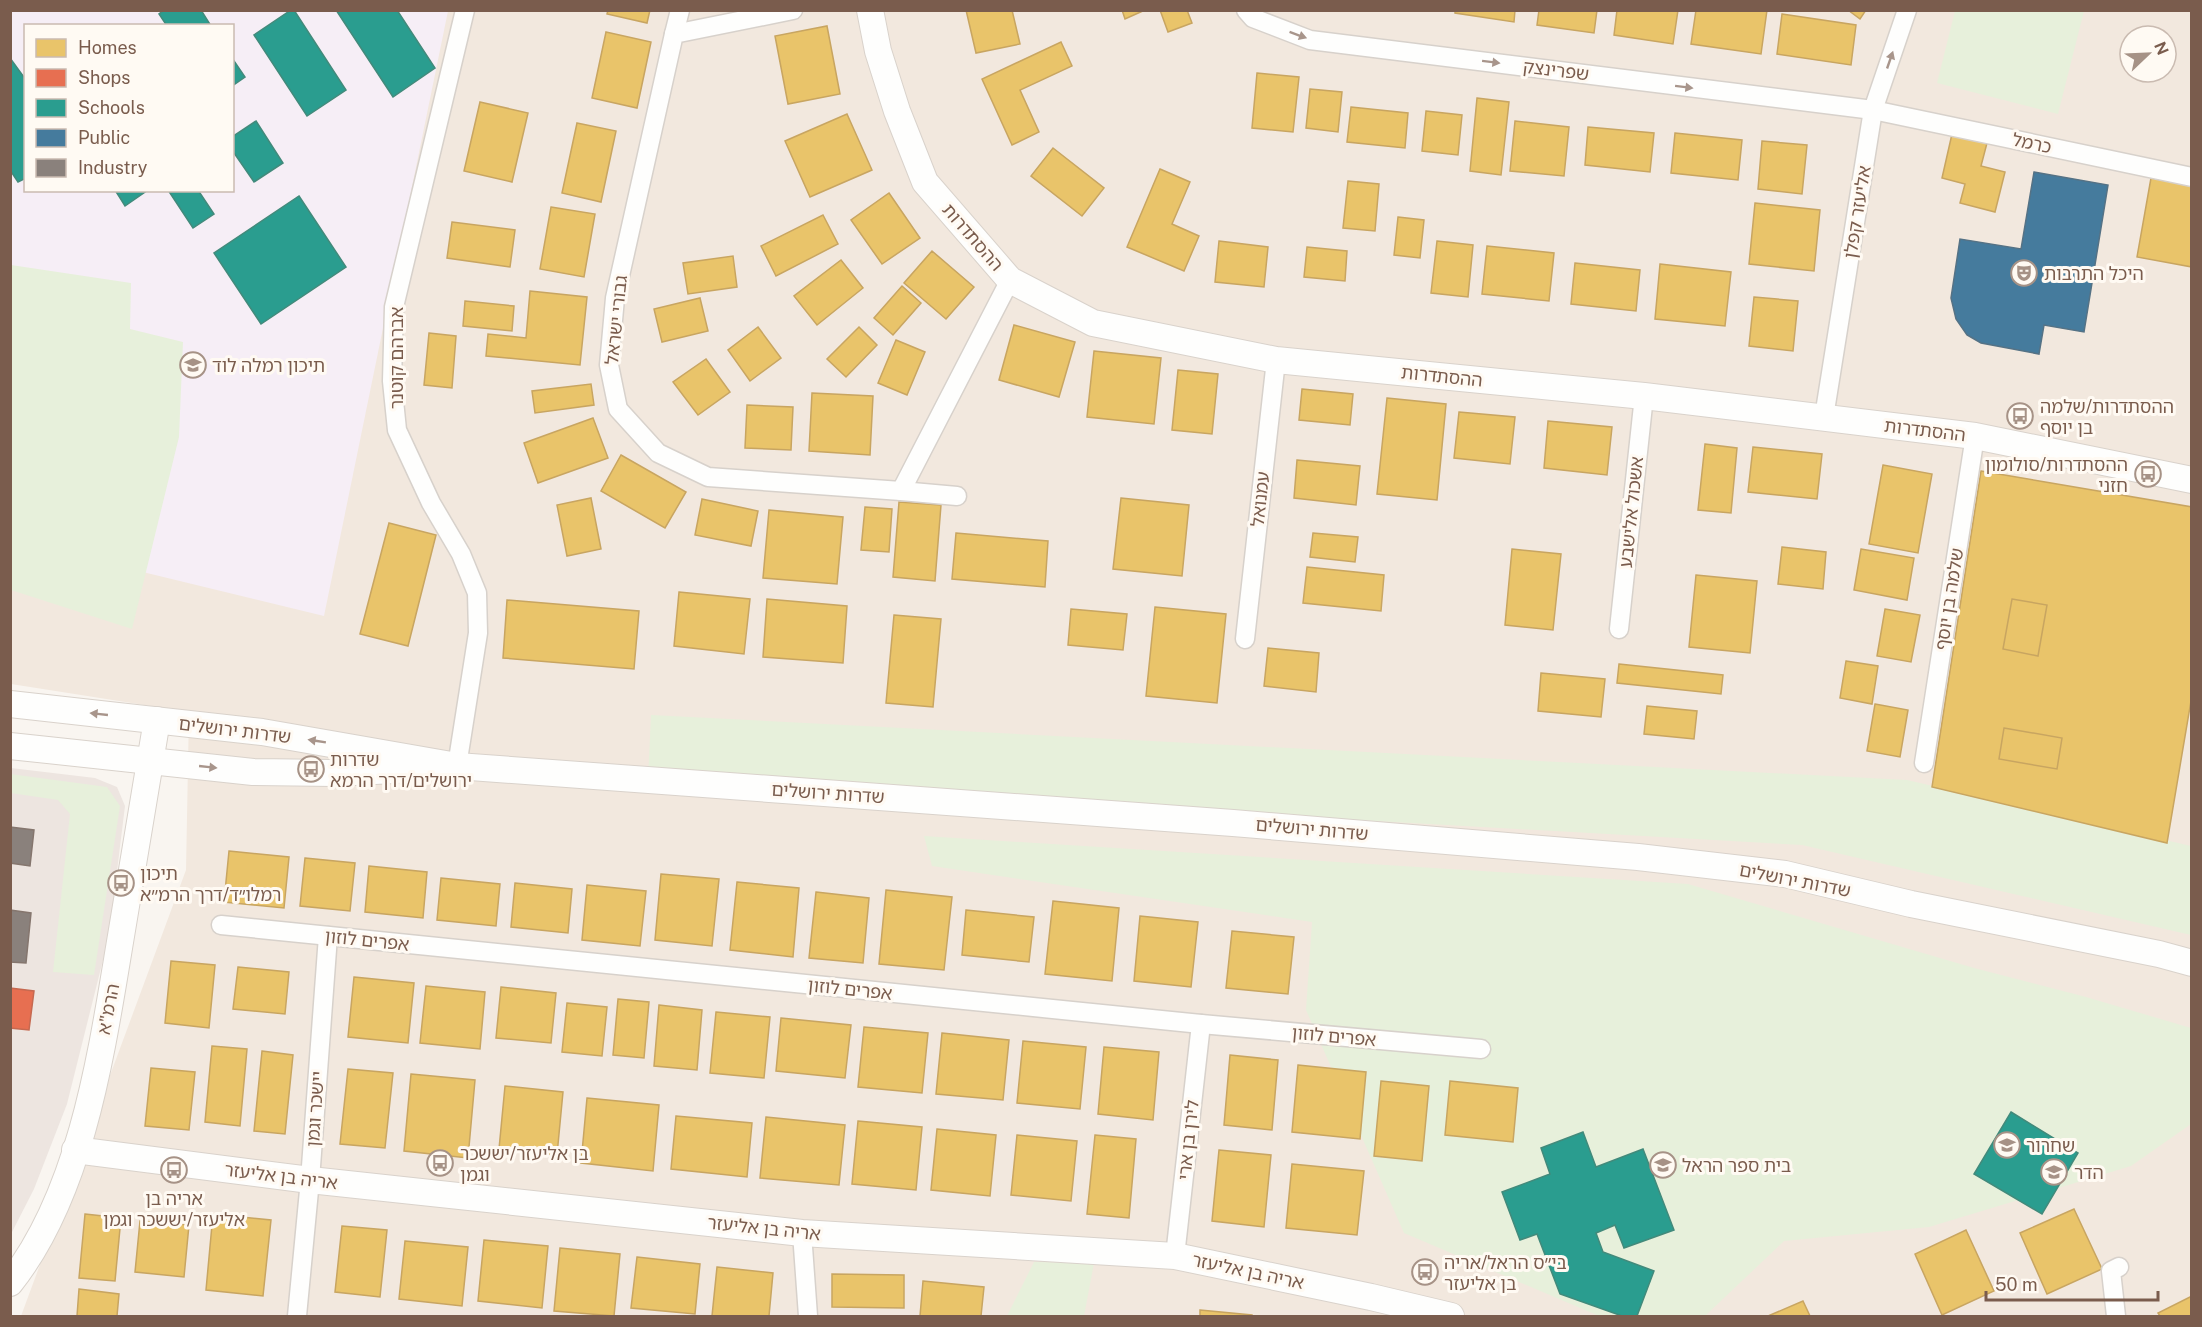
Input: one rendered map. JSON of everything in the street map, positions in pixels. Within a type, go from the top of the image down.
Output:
[{"type":"street","name":"אברהם קוטנר","points":[[457,766],[478,633],[477,593],[461,554],[431,503],[397,430],[392,381],[394,307],[465,10]]},
{"type":"street","name":"גבורי ישראל","points":[[680,10],[615,298],[609,365],[618,409],[658,453],[708,477],[957,496]]},
{"type":"street","points":[[674,34],[793,10]]},
{"type":"street","name":"ההסתדרות","points":[[870,10],[878,51],[897,111],[925,182],[1010,280],[1093,323],[1276,360],[1644,396],[1975,436],[2192,480]]},
{"type":"street","name":"שפרינצק","points":[[1246,10],[1252,18],[1310,40],[1873,110]]},
{"type":"street","name":"אליעזר קפלן","points":[[1824,417],[1873,110],[1906,10]]},
{"type":"street","name":"כרמל","points":[[1873,110],[2192,177]]},
{"type":"street","points":[[901,491],[1010,280]]},
{"type":"street","name":"עמנואל","points":[[1245,639],[1276,360]]},
{"type":"street","name":"אשכול אלישבע","points":[[1619,629],[1644,396]]},
{"type":"street","name":"שלמה בן יוסף","points":[[1924,763],[1975,436]]},
{"type":"street","name":"שדרות ירושלים","points":[[10,704],[262,732],[457,766],[1245,824],[1638,857],[1785,874],[1911,904],[2159,954],[2192,963]]},
{"type":"street","name":"הרמ\"א","points":[[10,1283],[42,1235],[62,1188],[86,1115],[112,990],[157,720]]},
{"type":"street","name":"שדרות ירושלים","points":[[10,746],[253,772],[296,774],[457,766]]},
{"type":"street","name":"אפרים לוזון","points":[[220,925],[1201,1024],[1481,1049]]},
{"type":"street","name":"יישכר וגמן","points":[[297,1317],[310,1180],[328,936]]},
{"type":"street","name":"שדרות ירושלים","points":[[2159,954],[2192,954]]},
{"type":"street","name":"לירן בן ארי","points":[[1175,1256],[1201,1024]]},
{"type":"street","name":"אריה בן אליעזר","points":[[75,1150],[310,1180],[802,1233],[1175,1256],[1371,1297],[1451,1317]]},
{"type":"street","points":[[802,1233],[808,1317]]},
{"type":"street","points":[[2116,1317],[2111,1271],[2119,1268]]},
{"type":"shaded area","points":[[10,11],[2191,11],[2191,1316],[21,1316],[186,870],[189,712],[11,684]]},
{"type":"shaded area","name":"תיכון רמלה לוד","points":[[11,11],[448,11],[324,616],[11,540]]},
{"type":"shaded area","points":[[11,768],[95,778],[117,787],[125,806],[109,936],[67,1104],[34,1189],[11,1234]]},
{"type":"green space","points":[[1955,11],[2084,11],[2058,114],[1937,83]]},
{"type":"green space","points":[[11,265],[131,283],[130,329],[183,342],[179,437],[132,629],[11,590]]},
{"type":"green space","points":[[651,715],[1907,780],[2191,846],[2191,935],[1802,845],[648,780]]},
{"type":"green space","points":[[10,774],[107,787],[120,806],[94,975],[53,972],[70,814],[58,800],[11,793]]},
{"type":"green space","points":[[924,836],[1688,884],[1974,968],[2086,997],[2191,1028],[2191,1124],[2131,1166],[1929,1227],[1784,1241],[1705,1316],[1599,1316],[1404,1233],[1306,1010],[1312,922],[932,866]]},
{"type":"green space","points":[[1034,1262],[1094,1263],[1084,1316],[1007,1316]]},
{"type":"building: Homes","points":[[608,10],[650,10],[647,23],[607,14]]},
{"type":"building: Homes","points":[[966,10],[1012,10],[1020,44],[976,53]]},
{"type":"building: Homes","points":[[1122,10],[1145,10],[1125,19]]},
{"type":"building: Homes","points":[[1160,10],[1187,10],[1192,23],[1168,32]]},
{"type":"building: Homes","points":[[1455,10],[1515,10],[1514,22],[1455,13]]},
{"type":"building: Homes","points":[[1539,10],[1597,10],[1594,33],[1537,25]]},
{"type":"building: Homes","points":[[1617,10],[1678,10],[1673,44],[1614,35]]},
{"type":"building: Homes","points":[[1696,10],[1767,10],[1761,54],[1691,44]]},
{"type":"building: Homes","points":[[1848,10],[1866,10],[1860,19]]},
{"type":"building: Homes","points":[[1782,14],[1856,25],[1851,65],[1777,54]]},
{"type":"building: Homes","points":[[827,26],[840,94],[788,104],[775,36]]},
{"type":"building: Homes","points":[[606,32],[651,42],[637,108],[592,98]]},
{"type":"building: Homes","points":[[1061,42],[1072,66],[1020,90],[1039,132],[1012,145],[982,79]]},
{"type":"building: Homes","points":[[1257,73],[1299,77],[1293,132],[1252,128]]},
{"type":"building: Homes","points":[[1310,89],[1342,92],[1338,132],[1306,128]]},
{"type":"building: Homes","points":[[1477,98],[1509,102],[1501,175],[1470,171]]},
{"type":"building: Homes","points":[[480,102],[528,113],[512,182],[464,171]]},
{"type":"building: Homes","points":[[1351,107],[1408,113],[1405,148],[1347,142]]},
{"type":"building: Homes","points":[[1426,111],[1462,115],[1458,155],[1422,151]]},
{"type":"building: Homes","points":[[847,114],[872,170],[810,197],[785,141]]},
{"type":"building: Homes","points":[[1515,121],[1569,127],[1564,176],[1510,171]]},
{"type":"building: Homes","points":[[577,123],[616,131],[601,202],[562,193]]},
{"type":"building: Homes","points":[[1588,127],[1654,133],[1650,172],[1585,165]]},
{"type":"building: Homes","points":[[1675,133],[1742,140],[1738,180],[1671,173]]},
{"type":"building: Homes","points":[[1952,134],[1987,143],[1981,166],[2005,172],[1995,212],[1960,203],[1965,184],[1942,178]]},
{"type":"building: Homes","points":[[1762,141],[1807,145],[1802,194],[1758,189]]},
{"type":"building: Homes","points":[[1053,148],[1104,188],[1082,216],[1031,176]]},
{"type":"building: Homes","points":[[1160,169],[1190,182],[1172,224],[1199,236],[1184,271],[1127,247]]},
{"type":"building: Homes","points":[[2151,178],[2192,186],[2192,267],[2137,257]]},
{"type":"building: Homes","points":[[1348,181],[1379,184],[1375,231],[1343,228]]},
{"type":"building: Homes","points":[[889,193],[920,238],[882,264],[851,220]]},
{"type":"building: Homes","points":[[1755,203],[1820,210],[1814,271],[1749,264]]},
{"type":"building: Homes","points":[[551,207],[595,214],[584,277],[540,269]]},
{"type":"building: Homes","points":[[823,215],[838,244],[776,276],[761,246]]},
{"type":"building: Homes","points":[[1398,217],[1424,220],[1420,258],[1394,255]]},
{"type":"building: Homes","points":[[452,222],[515,230],[510,267],[447,258]]},
{"type":"building: Homes","points":[[1219,241],[1268,247],[1264,287],[1215,282]]},
{"type":"building: Homes","points":[[1437,241],[1473,245],[1468,297],[1431,293]]},
{"type":"building: Homes","points":[[1487,246],[1554,253],[1549,301],[1482,294]]},
{"type":"building: Homes","points":[[1307,247],[1347,251],[1345,281],[1304,277]]},
{"type":"building: Homes","points":[[932,251],[974,287],[946,319],[904,283]]},
{"type":"building: Homes","points":[[733,256],[737,287],[688,294],[683,263]]},
{"type":"building: Homes","points":[[841,260],[863,288],[817,325],[794,296]]},
{"type":"building: Homes","points":[[1575,263],[1640,270],[1636,311],[1571,304]]},
{"type":"building: Homes","points":[[1660,264],[1731,272],[1725,326],[1655,319]]},
{"type":"building: Homes","points":[[902,286],[921,303],[893,335],[874,318]]},
{"type":"building: Homes","points":[[530,291],[587,297],[580,365],[486,356],[488,334],[526,338]]},
{"type":"building: Homes","points":[[1754,297],[1798,301],[1793,351],[1749,346]]},
{"type":"building: Homes","points":[[700,298],[708,331],[662,342],[654,309]]},
{"type":"building: Homes","points":[[465,301],[514,306],[512,331],[463,326]]},
{"type":"building: Homes","points":[[1014,325],[1075,342],[1059,397],[999,380]]},
{"type":"building: Homes","points":[[758,327],[781,358],[750,381],[728,350]]},
{"type":"building: Homes","points":[[859,327],[877,345],[846,377],[827,359]]},
{"type":"building: Homes","points":[[429,333],[456,336],[452,388],[424,385]]},
{"type":"building: Homes","points":[[896,340],[925,352],[907,395],[878,383]]},
{"type":"building: Homes","points":[[1094,351],[1161,358],[1154,424],[1087,417]]},
{"type":"building: Homes","points":[[706,359],[730,392],[698,415],[673,382]]},
{"type":"building: Homes","points":[[1178,370],[1218,374],[1212,434],[1172,430]]},
{"type":"building: Homes","points":[[591,384],[594,405],[535,413],[532,391]]},
{"type":"building: Homes","points":[[1302,389],[1353,394],[1350,425],[1299,420]]},
{"type":"building: Homes","points":[[812,393],[873,396],[870,455],[809,451]]},
{"type":"building: Homes","points":[[1387,398],[1446,404],[1437,500],[1377,494]]},
{"type":"building: Homes","points":[[747,405],[793,407],[791,450],[745,448]]},
{"type":"building: Homes","points":[[1459,412],[1515,417],[1510,464],[1454,458]]},
{"type":"building: Homes","points":[[593,418],[608,458],[538,483],[524,443]]},
{"type":"building: Homes","points":[[1548,421],[1612,427],[1607,475],[1544,468]]},
{"type":"building: Homes","points":[[1705,444],[1737,448],[1731,513],[1698,510]]},
{"type":"building: Homes","points":[[1753,447],[1822,454],[1817,499],[1748,492]]},
{"type":"building: Homes","points":[[621,455],[686,492],[665,528],[601,491]]},
{"type":"building: Homes","points":[[1297,460],[1360,466],[1356,505],[1294,498]]},
{"type":"building: Homes","points":[[1883,465],[1932,474],[1918,553],[1869,544]]},
{"type":"building: Homes","points":[[1981,471],[2192,507],[2192,695],[2167,843],[1932,787]]},
{"type":"building: Homes","points":[[591,498],[601,549],[567,556],[557,505]]},
{"type":"building: Homes","points":[[1121,498],[1189,505],[1182,576],[1113,569]]},
{"type":"building: Homes","points":[[702,499],[758,511],[751,546],[695,535]]},
{"type":"building: Homes","points":[[899,502],[941,505],[935,581],[893,577]]},
{"type":"building: Homes","points":[[865,507],[892,509],[889,552],[861,550]]},
{"type":"building: Homes","points":[[769,510],[843,517],[837,584],[763,578]]},
{"type":"building: Homes","points":[[389,523],[436,535],[408,646],[360,634]]},
{"type":"building: Homes","points":[[956,533],[1048,541],[1045,587],[952,579]]},
{"type":"building: Homes","points":[[1313,533],[1358,537],[1355,562],[1310,557]]},
{"type":"building: Homes","points":[[1782,547],[1826,552],[1823,589],[1778,584]]},
{"type":"building: Homes","points":[[1512,549],[1561,554],[1553,630],[1505,625]]},
{"type":"building: Homes","points":[[1861,549],[1914,558],[1907,600],[1854,590]]},
{"type":"building: Homes","points":[[1307,567],[1384,575],[1381,611],[1303,603]]},
{"type":"building: Homes","points":[[1696,575],[1757,581],[1750,653],[1689,647]]},
{"type":"building: Homes","points":[[679,592],[750,599],[744,654],[674,646]]},
{"type":"building: Homes","points":[[767,599],[847,606],[843,663],[763,657]]},
{"type":"building: Homes","points":[[2012,599],[2047,605],[2038,656],[2003,649]]},
{"type":"building: Homes","points":[[507,600],[639,611],[634,669],[503,658]]},
{"type":"building: Homes","points":[[1155,607],[1226,614],[1217,703],[1146,696]]},
{"type":"building: Homes","points":[[1071,609],[1127,614],[1123,650],[1068,645]]},
{"type":"building: Homes","points":[[1885,609],[1920,615],[1911,662],[1877,656]]},
{"type":"building: Homes","points":[[894,615],[941,619],[933,707],[886,703]]},
{"type":"building: Homes","points":[[1268,648],[1319,653],[1316,692],[1264,686]]},
{"type":"building: Homes","points":[[1846,661],[1878,666],[1872,704],[1840,698]]},
{"type":"building: Homes","points":[[1619,664],[1723,675],[1721,694],[1617,683]]},
{"type":"building: Homes","points":[[1541,673],[1605,679],[1601,717],[1538,711]]},
{"type":"building: Homes","points":[[1875,704],[1908,710],[1900,757],[1867,751]]},
{"type":"building: Homes","points":[[1647,706],[1697,711],[1694,739],[1644,734]]},
{"type":"building: Homes","points":[[2004,728],[2062,738],[2057,769],[1999,759]]},
{"type":"building: Homes","points":[[229,851],[289,857],[284,908],[224,902]]},
{"type":"building: Homes","points":[[305,858],[355,863],[350,911],[300,906]]},
{"type":"building: Homes","points":[[369,866],[427,872],[423,918],[365,912]]},
{"type":"building: Homes","points":[[661,874],[719,879],[712,946],[655,940]]},
{"type":"building: Homes","points":[[441,878],[500,884],[496,926],[437,920]]},
{"type":"building: Homes","points":[[737,882],[799,888],[793,957],[730,950]]},
{"type":"building: Homes","points":[[515,883],[572,889],[568,933],[511,927]]},
{"type":"building: Homes","points":[[587,885],[646,891],[640,946],[582,940]]},
{"type":"building: Homes","points":[[886,890],[952,897],[944,970],[879,964]]},
{"type":"building: Homes","points":[[816,892],[869,898],[863,963],[809,958]]},
{"type":"building: Homes","points":[[1053,901],[1119,908],[1112,981],[1045,974]]},
{"type":"building: Homes","points":[[966,910],[1034,917],[1029,962],[962,955]]},
{"type":"building: Homes","points":[[1140,916],[1198,922],[1191,987],[1134,981]]},
{"type":"building: Homes","points":[[1232,931],[1294,937],[1288,994],[1226,988]]},
{"type":"building: Homes","points":[[171,961],[215,965],[209,1028],[165,1023]]},
{"type":"building: Homes","points":[[238,967],[289,972],[285,1014],[233,1009]]},
{"type":"building: Homes","points":[[354,977],[414,983],[408,1043],[348,1037]]},
{"type":"building: Homes","points":[[426,986],[485,992],[480,1049],[420,1043]]},
{"type":"building: Homes","points":[[501,987],[556,993],[551,1043],[496,1038]]},
{"type":"building: Homes","points":[[618,999],[649,1002],[644,1058],[613,1055]]},
{"type":"building: Homes","points":[[567,1003],[607,1007],[602,1056],[562,1052]]},
{"type":"building: Homes","points":[[659,1005],[702,1010],[697,1070],[654,1066]]},
{"type":"building: Homes","points":[[716,1012],[770,1017],[764,1078],[710,1073]]},
{"type":"building: Homes","points":[[781,1018],[851,1025],[845,1078],[776,1071]]},
{"type":"building: Homes","points":[[864,1027],[928,1033],[922,1093],[858,1087]]},
{"type":"building: Homes","points":[[942,1033],[1009,1040],[1003,1100],[936,1094]]},
{"type":"building: Homes","points":[[1023,1041],[1086,1047],[1080,1109],[1017,1103]]},
{"type":"building: Homes","points":[[212,1046],[247,1049],[240,1126],[205,1122]]},
{"type":"building: Homes","points":[[1104,1047],[1159,1052],[1153,1120],[1098,1114]]},
{"type":"building: Homes","points":[[262,1051],[293,1055],[285,1134],[254,1131]]},
{"type":"building: Homes","points":[[1230,1055],[1278,1060],[1272,1130],[1224,1125]]},
{"type":"building: Homes","points":[[1298,1065],[1366,1072],[1360,1139],[1292,1132]]},
{"type":"building: Homes","points":[[151,1068],[195,1072],[189,1130],[145,1126]]},
{"type":"building: Homes","points":[[348,1069],[393,1073],[385,1148],[340,1144]]},
{"type":"building: Homes","points":[[411,1074],[475,1080],[468,1158],[404,1151]]},
{"type":"building: Homes","points":[[1381,1081],[1429,1086],[1422,1161],[1374,1156]]},
{"type":"building: Homes","points":[[1450,1081],[1518,1088],[1513,1142],[1445,1135]]},
{"type":"building: Homes","points":[[505,1086],[563,1092],[557,1155],[499,1149]]},
{"type":"building: Homes","points":[[587,1098],[659,1105],[653,1171],[581,1163]]},
{"type":"building: Homes","points":[[676,1116],[752,1123],[747,1177],[671,1169]]},
{"type":"building: Homes","points":[[766,1117],[845,1125],[839,1185],[760,1178]]},
{"type":"building: Homes","points":[[858,1121],[922,1127],[916,1190],[852,1184]]},
{"type":"building: Homes","points":[[937,1129],[996,1135],[990,1196],[931,1190]]},
{"type":"building: Homes","points":[[1017,1135],[1077,1141],[1071,1201],[1011,1195]]},
{"type":"building: Homes","points":[[1095,1135],[1136,1139],[1129,1218],[1087,1214]]},
{"type":"building: Homes","points":[[1219,1150],[1271,1155],[1264,1227],[1212,1221]]},
{"type":"building: Homes","points":[[1292,1164],[1364,1171],[1357,1235],[1286,1228]]},
{"type":"building: Homes","points":[[2074,1209],[2102,1269],[2047,1294],[2020,1233]]},
{"type":"building: Homes","points":[[85,1214],[121,1218],[115,1281],[79,1278]]},
{"type":"building: Homes","points":[[213,1214],[271,1220],[263,1296],[206,1290]]},
{"type":"building: Homes","points":[[140,1221],[189,1225],[184,1277],[135,1272]]},
{"type":"building: Homes","points":[[342,1226],[387,1230],[380,1297],[335,1292]]},
{"type":"building: Homes","points":[[1966,1230],[1994,1291],[1942,1315],[1915,1254]]},
{"type":"building: Homes","points":[[484,1240],[548,1246],[542,1308],[478,1301]]},
{"type":"building: Homes","points":[[405,1241],[468,1247],[462,1306],[399,1299]]},
{"type":"building: Homes","points":[[560,1248],[620,1254],[614,1316],[554,1311]]},
{"type":"building: Homes","points":[[637,1257],[700,1264],[695,1314],[631,1308]]},
{"type":"building: Homes","points":[[717,1267],[773,1273],[769,1316],[712,1316]]},
{"type":"building: Homes","points":[[832,1274],[904,1275],[904,1308],[832,1307]]},
{"type":"building: Homes","points":[[923,1281],[984,1287],[981,1316],[920,1316]]},
{"type":"building: Homes","points":[[79,1289],[119,1294],[117,1316],[77,1316]]},
{"type":"building: Homes","points":[[2192,1296],[2192,1316],[2160,1316],[2158,1313]]},
{"type":"building: Homes","points":[[1803,1301],[1810,1316],[1768,1316]]},
{"type":"building: Homes","points":[[1200,1310],[1252,1315],[1252,1316],[1200,1316]]},
{"type":"building: Shops","points":[[10,988],[34,991],[29,1030],[10,1028]]},
{"type":"building: Schools","points":[[164,10],[201,10],[210,24],[166,24],[159,14]]},
{"type":"building: Schools","points":[[294,10],[346,90],[307,116],[254,35]]},
{"type":"building: Schools","points":[[336,10],[397,10],[435,68],[393,97]]},
{"type":"building: Schools","points":[[10,58],[24,77],[24,179],[18,182],[10,170]]},
{"type":"building: Schools","points":[[234,61],[245,77],[234,85]]},
{"type":"building: Schools","points":[[256,121],[283,163],[254,182],[234,153],[234,136]]},
{"type":"building: Schools","points":[[116,192],[145,192],[125,206]]},
{"type":"building: Schools","points":[[169,192],[199,192],[214,214],[193,228]]},
{"type":"building: Schools","points":[[299,196],[346,267],[261,324],[214,253]]},
{"type":"building: Schools","points":[[2011,1112],[2078,1153],[2042,1214],[1974,1174]]},
{"type":"building: Schools","points":[[1583,1132],[1596,1167],[1643,1149],[1674,1230],[1624,1248],[1615,1225],[1596,1233],[1603,1252],[1654,1271],[1637,1316],[1622,1316],[1560,1294],[1537,1234],[1520,1240],[1502,1192],[1550,1174],[1541,1148]]},
{"type":"building: Public","name":"היכל התרבות","points":[[2034,172],[2108,185],[2084,332],[2044,325],[2039,354],[1981,343],[1967,335],[1956,319],[1951,298],[1960,239],[2021,249]]},
{"type":"building: Industry","points":[[10,827],[34,830],[30,866],[10,863]]},
{"type":"building: Industry","points":[[10,910],[31,913],[26,963],[10,962]]},
{"type":"place","name":"היכל התרבות","points":[[2024,273]]},
{"type":"place","name":"תיכון רמלה לוד","points":[[193,365]]},
{"type":"place","name":"ההסתדרות/שלמה בן יוסף","points":[[2020,416]]},
{"type":"place","name":"ההסתדרות/סולומון חזני","points":[[2148,474]]},
{"type":"place","name":"שדרות ירושלים/דרך הרמא","points":[[311,769]]},
{"type":"place","name":"תיכון רמלו״ד/דרך הרמ״א","points":[[121,883]]},
{"type":"place","name":"שחרור","points":[[2007,1145]]},
{"type":"place","name":"בן אליעזר/יששכר וגמן","points":[[440,1163]]},
{"type":"place","name":"בית ספר הראל","points":[[1663,1165]]},
{"type":"place","name":"אריה בן אליעזר/יששכר וגמן","points":[[174,1170]]},
{"type":"place","name":"הדר","points":[[2054,1172]]},
{"type":"place","name":"בי״ס הראל/אריה בן אליעזר","points":[[1425,1272]]}]
